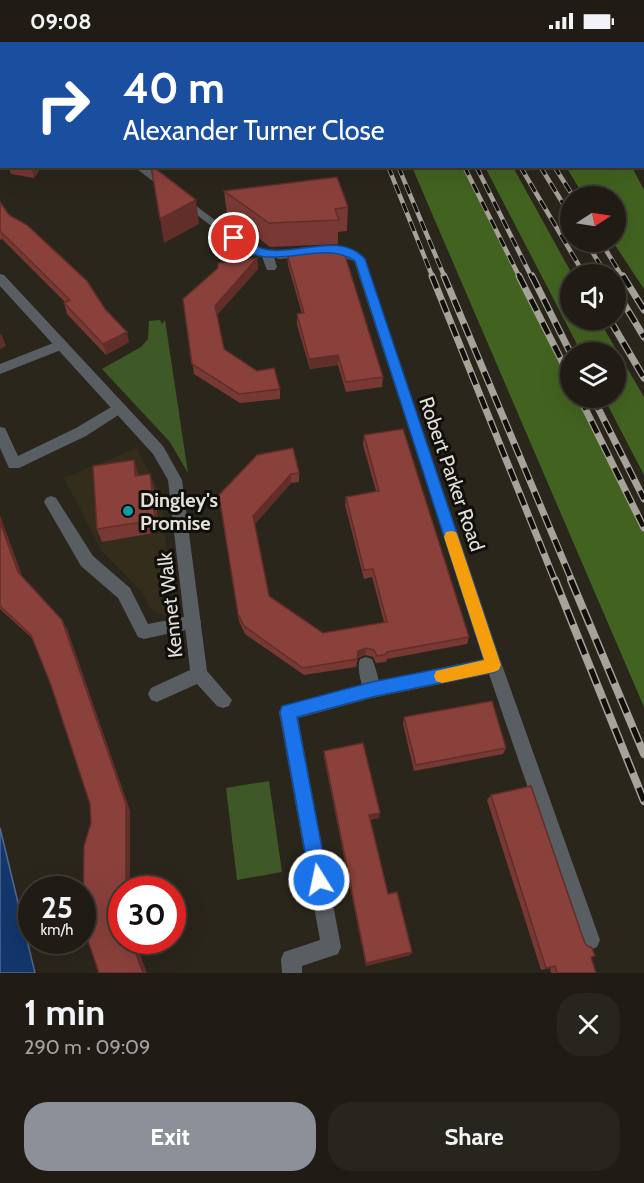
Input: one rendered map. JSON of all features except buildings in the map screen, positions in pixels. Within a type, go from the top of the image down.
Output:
[{"type":"street","name":"Robert Parker Road","points":[[141,168],[248,248],[269,260],[333,248],[348,251],[359,259],[562,869],[590,940]]},
{"type":"street","name":"Kennet Walk","points":[[0,278],[158,450],[175,480],[199,674],[223,700]]},
{"type":"street","points":[[0,369],[61,345]]},
{"type":"street","points":[[0,432],[14,464],[81,432],[118,408]]},
{"type":"street","points":[[51,502],[87,561],[124,593],[144,632],[193,622]]},
{"type":"street","points":[[366,665],[372,690]]},
{"type":"street","points":[[292,973],[291,959],[331,947],[288,712],[372,690],[494,665]]},
{"type":"street","name":"Kennet Walk","points":[[158,694],[199,674]]},
{"type":"shaded area","points":[[136,448],[162,496],[171,618],[152,610],[140,590],[102,551],[64,478]]},
{"type":"green space","points":[[412,168],[465,168],[560,359],[560,408],[584,408],[644,530],[644,707]]},
{"type":"green space","points":[[486,168],[514,168],[566,264],[560,264],[560,312]]},
{"type":"green space","points":[[567,168],[633,168],[644,190],[644,289],[620,252],[626,252],[626,186],[578,186]]},
{"type":"green space","points":[[160,320],[162,324],[165,320],[188,473],[170,442],[102,369],[141,347],[148,339],[149,321]]},
{"type":"green space","points":[[570,330],[605,330],[612,342],[576,342]]},
{"type":"green space","points":[[626,366],[644,397],[644,475],[609,408],[626,408]]},
{"type":"green space","points":[[269,781],[282,872],[237,880],[226,788]]},
{"type":"water","points":[[0,828],[18,903],[18,954],[30,954],[35,973],[0,973]]},
{"type":"railway","points":[[389,168],[433,278]]},
{"type":"railway","points":[[399,168],[445,278]]},
{"type":"railway","points":[[465,168],[519,276]]},
{"type":"railway","points":[[477,168],[532,278]]},
{"type":"railway","points":[[521,168],[578,264]]},
{"type":"railway","points":[[541,168],[560,199]]},
{"type":"railway","points":[[555,168],[567,186]]},
{"type":"railway","points":[[592,252],[600,264]]},
{"type":"railway","points":[[607,252],[614,264]]},
{"type":"railway","points":[[432,276],[555,581]]},
{"type":"railway","points":[[444,276],[572,581]]},
{"type":"railway","points":[[519,276],[560,357]]},
{"type":"railway","points":[[532,276],[565,342]]},
{"type":"railway","points":[[626,281],[644,310]]},
{"type":"railway","points":[[626,307],[644,337]]},
{"type":"railway","points":[[616,330],[644,378]]},
{"type":"railway","points":[[585,408],[644,528]]},
{"type":"railway","points":[[598,408],[644,499]]},
{"type":"railway","points":[[555,580],[644,801]]},
{"type":"railway","points":[[571,580],[644,754]]},
{"type":"slow traffic","points":[[442,676],[494,665],[451,537]]},
{"type":"place","name":"Dingley's Promise","points":[[128,511]]},
{"type":"route","points":[[234,238],[248,248],[267,254],[288,255],[333,248],[348,251],[359,259],[494,665],[372,690],[288,712],[319,880]]}]
